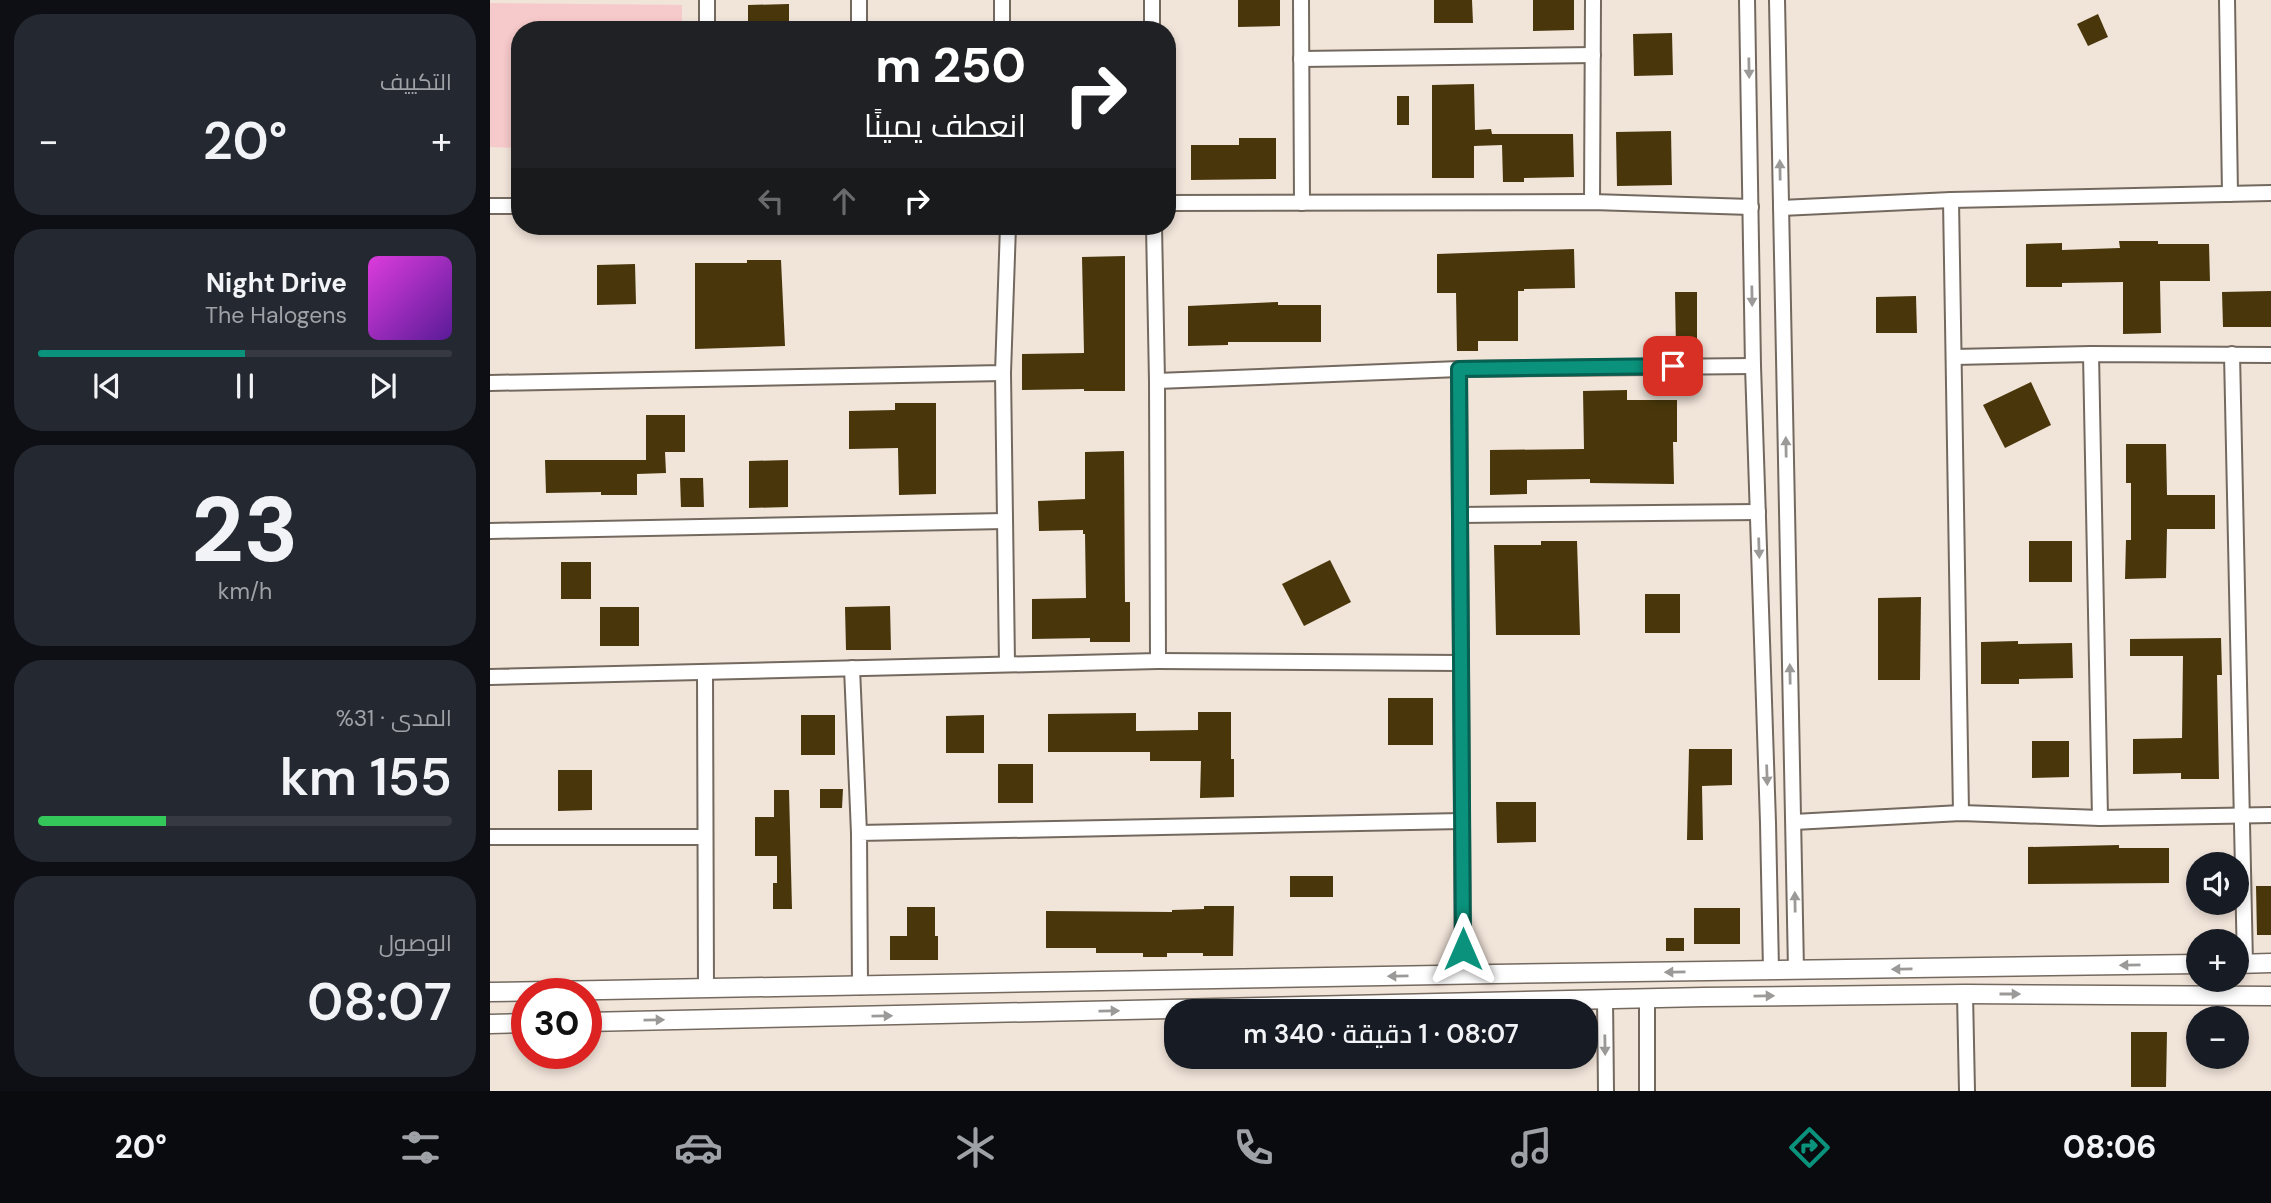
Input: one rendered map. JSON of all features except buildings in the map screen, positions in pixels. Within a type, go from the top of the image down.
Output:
[{"type":"street","points":[[707,0],[707,21]]},
{"type":"street","points":[[859,0],[859,21]]},
{"type":"street","points":[[1002,0],[1002,21]]},
{"type":"street","points":[[1152,0],[1152,21]]},
{"type":"street","points":[[1301,0],[1302,203]]},
{"type":"street","points":[[1592,202],[1593,0]]},
{"type":"street","points":[[1747,0],[1753,366],[1771,970]]},
{"type":"street","points":[[1777,0],[1796,970]]},
{"type":"street","points":[[2227,0],[2230,194]]},
{"type":"street","points":[[1301,59],[1593,55]]},
{"type":"street","points":[[1781,208],[1951,200],[2271,193]]},
{"type":"street","points":[[1951,200],[1961,813]]},
{"type":"street","points":[[1176,203],[1592,202],[1752,207]]},
{"type":"street","points":[[490,206],[511,206]]},
{"type":"street","points":[[1007,235],[1003,373],[1007,664]]},
{"type":"street","points":[[1154,235],[1158,661]]},
{"type":"street","points":[[1954,357],[2091,354],[2271,355]]},
{"type":"street","points":[[2091,354],[2100,818]]},
{"type":"street","points":[[2232,354],[2244,816],[2242,929]]},
{"type":"street","points":[[1157,381],[1459,369],[1753,366]]},
{"type":"street","points":[[1459,369],[1463,975]]},
{"type":"street","points":[[490,383],[1003,373]]},
{"type":"street","points":[[1460,515],[1758,512]]},
{"type":"street","points":[[490,531],[1005,520]]},
{"type":"street","points":[[490,677],[1158,661],[1461,663]]},
{"type":"street","points":[[852,668],[859,833],[860,987]]},
{"type":"street","points":[[705,672],[706,989]]},
{"type":"street","points":[[1794,822],[1961,813],[2100,818],[2271,815]]},
{"type":"street","points":[[859,833],[1462,821]]},
{"type":"street","points":[[490,838],[705,837]]},
{"type":"street","points":[[2249,964],[2271,963]]},
{"type":"street","points":[[490,992],[2186,964]]},
{"type":"street","points":[[1965,994],[1967,1091]]},
{"type":"street","points":[[602,1022],[1647,998],[1965,994],[2271,996]]},
{"type":"street","points":[[1647,998],[1647,1091]]},
{"type":"street","points":[[1605,999],[1606,1091]]},
{"type":"street","points":[[490,1024],[511,1023]]},
{"type":"shaded area","points":[[490,3],[682,5],[682,21],[511,21],[511,148],[490,147]]},
{"type":"route","points":[[1463,949],[1459,369],[1673,366]]}]
